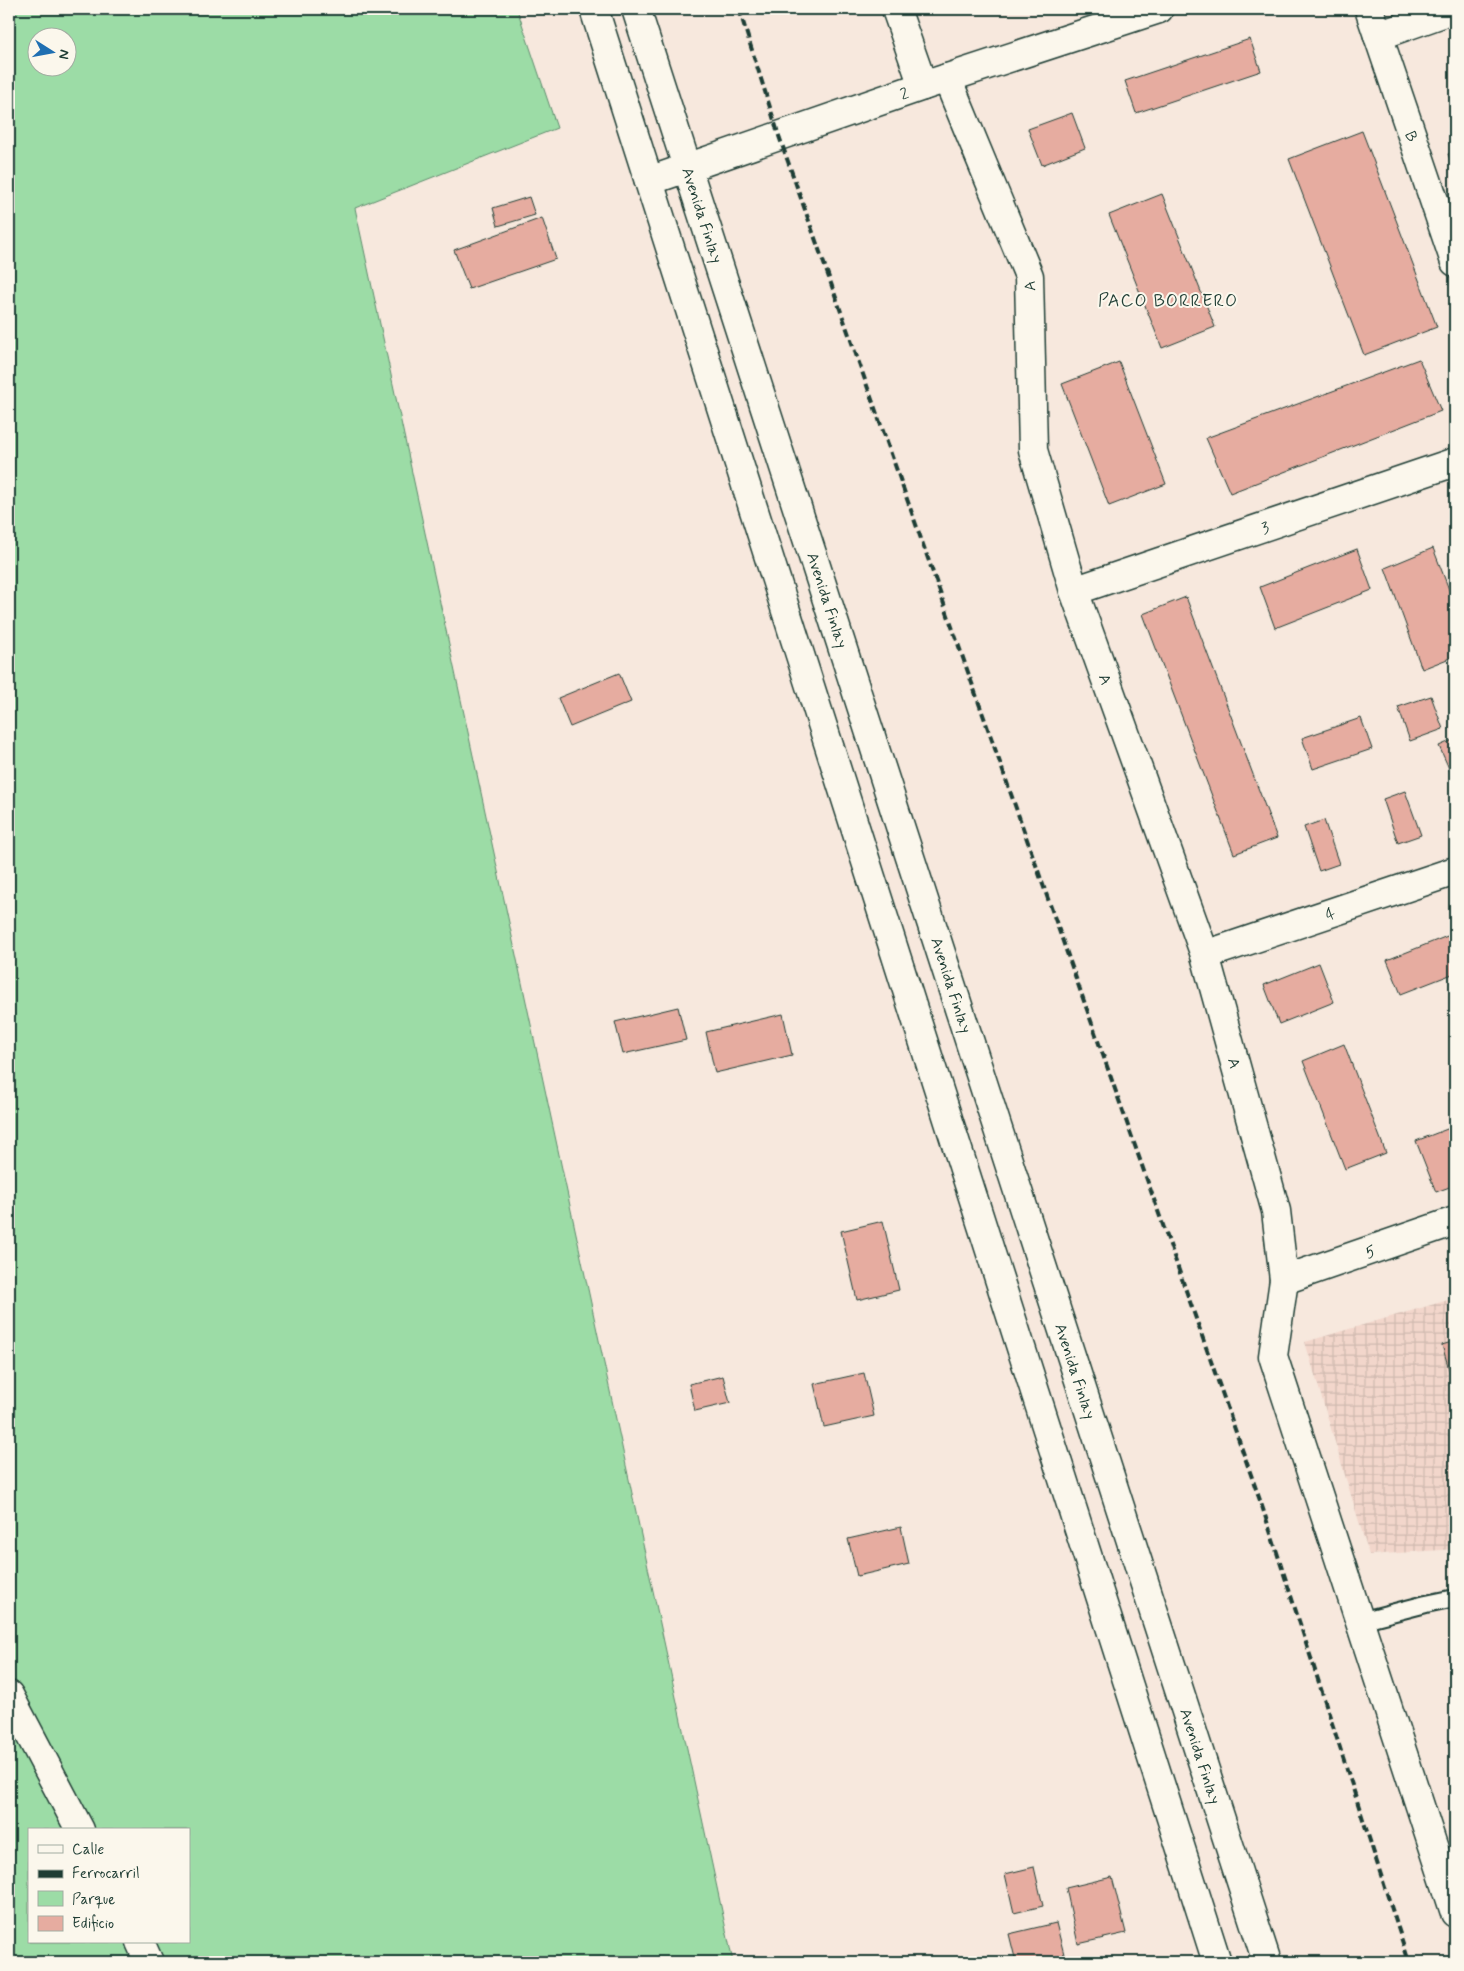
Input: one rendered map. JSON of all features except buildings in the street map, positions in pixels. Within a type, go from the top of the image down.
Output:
[{"type":"main road","points":[[594,9],[1217,1962]]},
{"type":"main road","name":"Avenida Finlay","points":[[636,9],[1267,1962]]},
{"type":"main road","name":"A","points":[[896,9],[935,82],[1029,276],[1033,450],[1074,591],[1205,955],[1276,1211],[1284,1280],[1273,1356],[1455,1913]]},
{"type":"main road","name":"2","points":[[649,181],[935,82],[1159,9]]},
{"type":"main road","name":"B","points":[[1369,9],[1455,262]]},
{"type":"main road","points":[[1378,36],[1454,9]]},
{"type":"main road","name":"3","points":[[1074,591],[1455,462]]},
{"type":"main road","name":"4","points":[[1205,955],[1455,871]]},
{"type":"main road","name":"5","points":[[1284,1280],[1455,1221]]},
{"type":"main road","points":[[9,1695],[79,1828]]},
{"type":"main road","points":[[141,1944],[149,1962]]},
{"type":"lane","points":[[1360,1621],[1455,1598]]},
{"type":"shaded area","points":[[1455,1298],[1455,1549],[1369,1555],[1305,1342]]},
{"type":"green space","points":[[9,9],[517,9],[557,128],[355,208],[733,1962],[9,1962]]},
{"type":"railway","points":[[739,9],[779,136],[1262,1506],[1409,1962]]},
{"type":"district","name":"PACO BORRERO","points":[[1168,300]]}]
